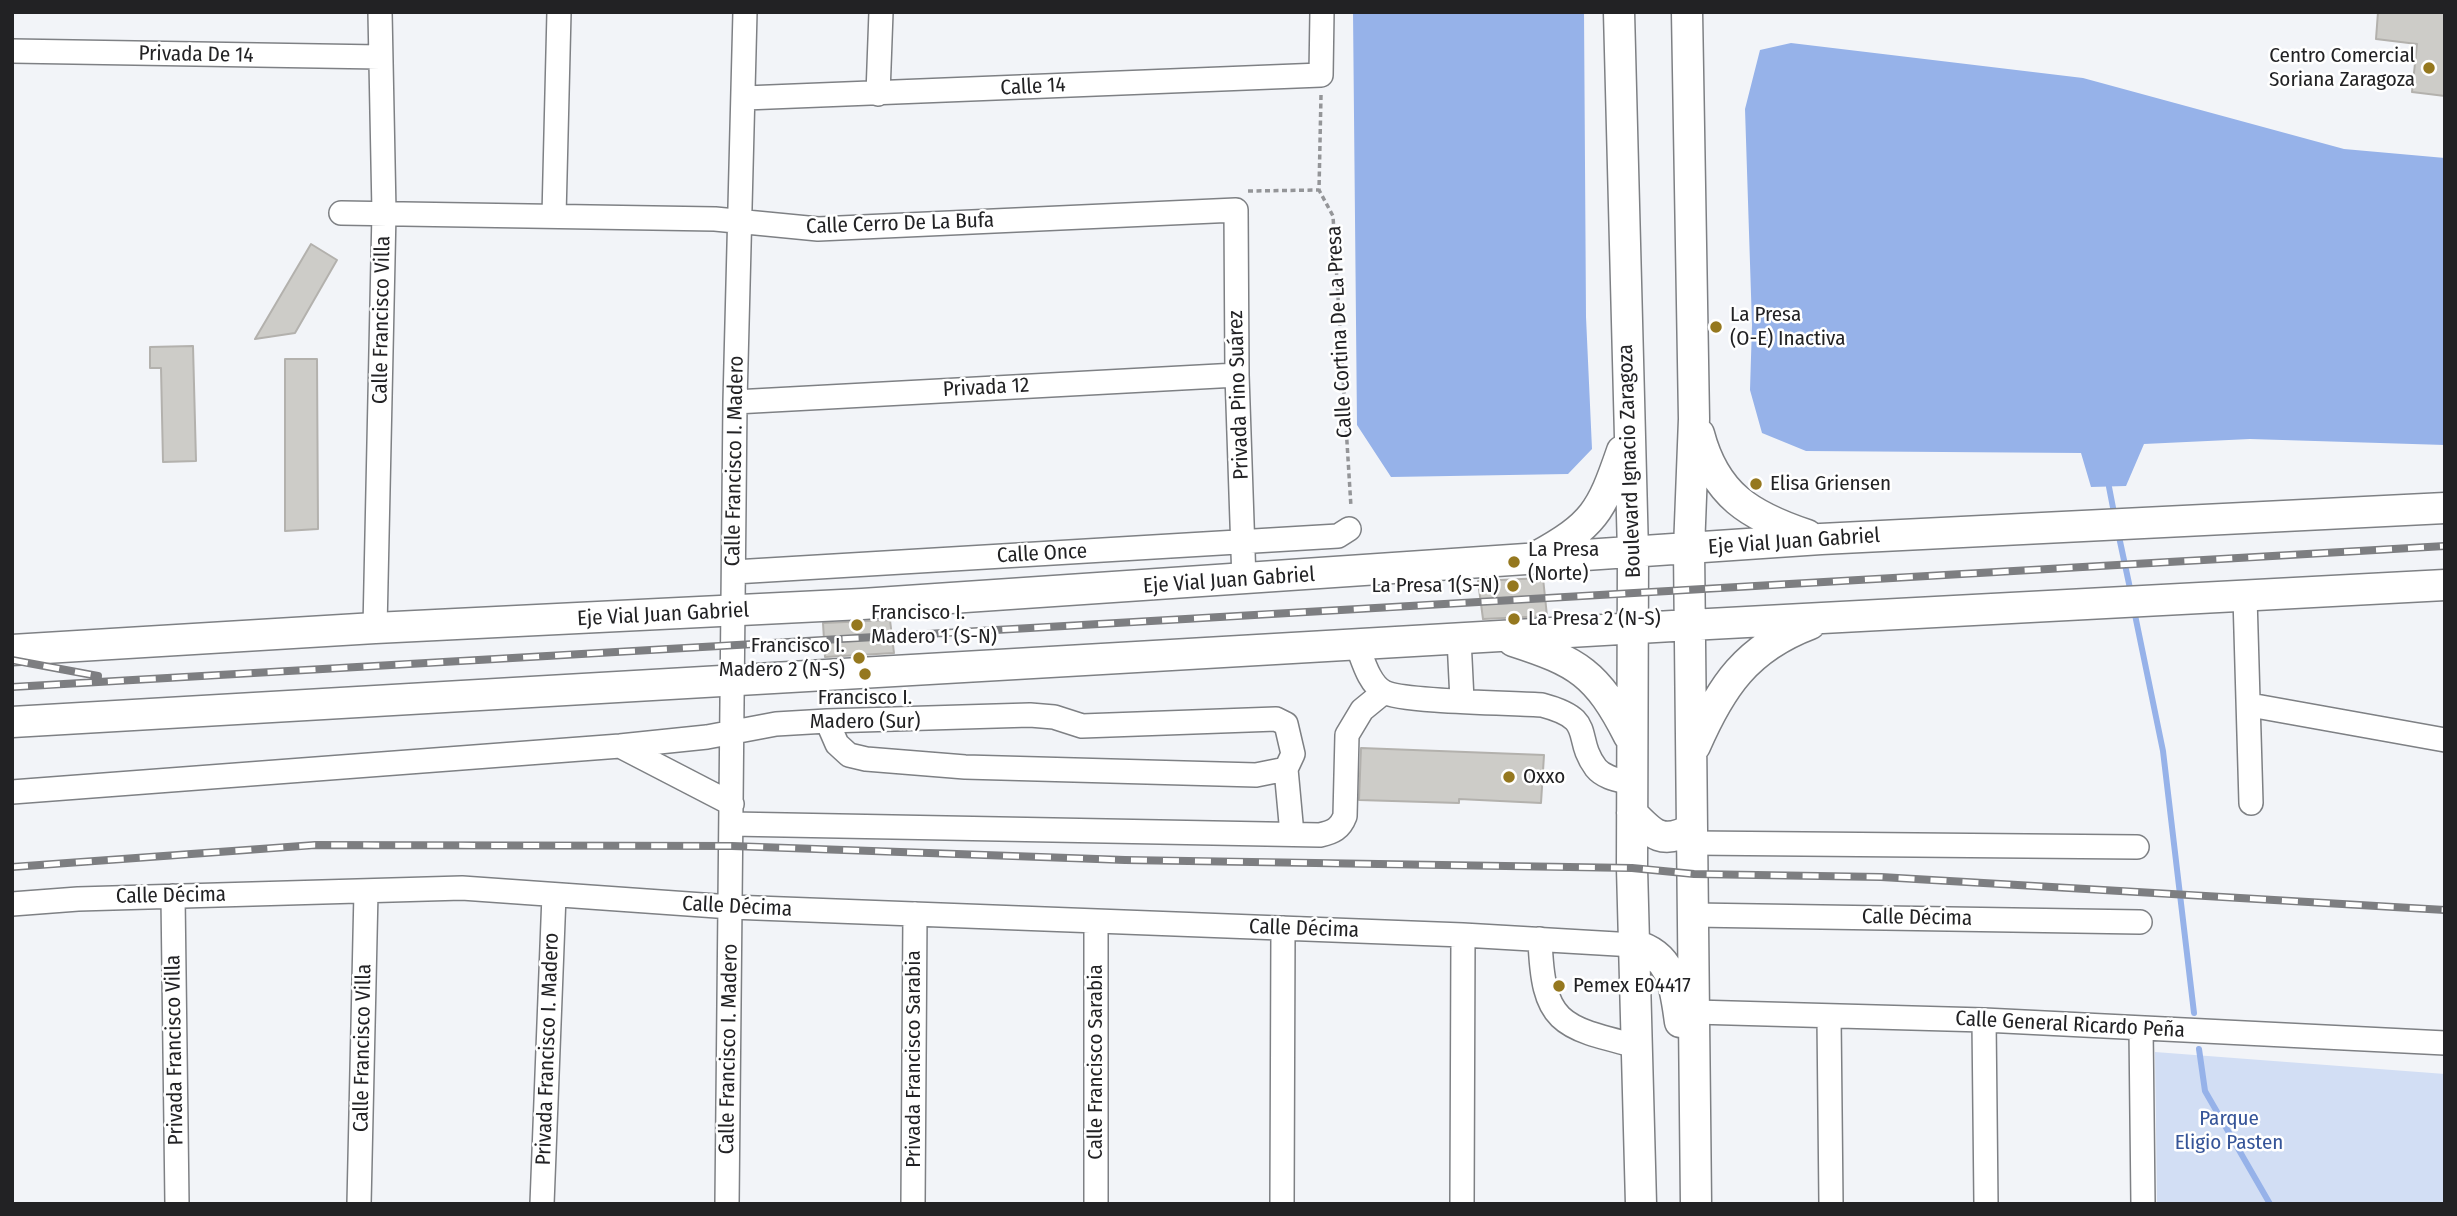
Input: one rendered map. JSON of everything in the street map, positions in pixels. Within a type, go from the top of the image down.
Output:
[{"type":"main road","name":"Boulevard Ignacio Zaragoza","points":[[1619,12],[1633,553],[1633,629],[1624,725],[1631,783],[1641,1204]]},
{"type":"main road","points":[[1689,15],[1694,419],[1689,549],[1690,756],[1696,1204]]},
{"type":"main road","points":[[1694,419],[1705,459],[1727,491],[1748,510],[1775,524],[1821,539]]},
{"type":"main road","points":[[1528,561],[1572,536],[1597,513],[1607,495],[1628,434]]},
{"type":"main road","name":"Eje Vial Juan Gabriel","points":[[12,650],[375,628],[733,612],[1244,581],[1821,539],[2445,508]]},
{"type":"main road","points":[[12,722],[1690,625],[2147,603],[2445,585]]},
{"type":"main road","points":[[1690,756],[1713,704],[1742,666],[1790,632],[1826,618]]},
{"type":"main road","points":[[1500,636],[1553,654],[1577,666],[1594,680],[1624,725]]},
{"type":"main road","points":[[1632,813],[1655,835],[1665,838],[1692,836]]},
{"type":"main road","points":[[1634,945],[1654,952],[1667,966],[1676,994],[1684,1047],[1695,1080]]},
{"type":"street","name":"Calle Francisco Villa","points":[[375,628],[384,212],[380,12]]},
{"type":"street","points":[[554,216],[559,12]]},
{"type":"street","name":"Calle Francisco I. Madero","points":[[727,1204],[735,402],[745,98],[745,12]]},
{"type":"street","points":[[878,94],[881,12]]},
{"type":"street","points":[[1321,75],[1322,12]]},
{"type":"street","name":"Privada De 14","points":[[12,51],[380,57]]},
{"type":"street","name":"Calle 14","points":[[745,98],[1321,75]]},
{"type":"street","name":"Calle Cerro De La Bufa","points":[[341,213],[740,219],[818,229],[1236,210]]},
{"type":"street","name":"Privada Pino Suárez","points":[[1236,210],[1237,375],[1244,581]]},
{"type":"street","name":"Privada 12","points":[[735,402],[1237,375]]},
{"type":"street","name":"Calle Once","points":[[734,572],[1338,536],[1349,529]]},
{"type":"street","points":[[2245,597],[2251,803]]},
{"type":"street","points":[[1460,639],[1462,700]]},
{"type":"street","points":[[1357,645],[1370,677],[1384,692],[1542,705],[1561,710],[1581,727],[1596,769],[1608,777],[1631,783]]},
{"type":"street","points":[[620,746],[732,814],[1320,835],[1341,826],[1345,816],[1347,735],[1362,710],[1384,692]]},
{"type":"street","points":[[2250,705],[2445,740]]},
{"type":"street","points":[[12,792],[620,746],[733,733],[776,724],[827,721],[992,715],[1054,717],[1082,726],[1276,719],[1286,724],[1292,741],[1293,754],[1286,769],[1292,835]]},
{"type":"street","points":[[827,721],[837,744],[849,755],[866,759],[965,767],[1256,775],[1286,769]]},
{"type":"street","points":[[1581,727],[1624,725]]},
{"type":"street","points":[[1692,836],[2137,847]]},
{"type":"street","name":"Calle Décima","points":[[12,904],[173,896],[462,888],[731,908],[1463,935],[1634,945]]},
{"type":"street","name":"Calle Francisco Villa","points":[[359,1204],[366,892]]},
{"type":"street","name":"Privada Francisco I. Madero","points":[[542,1204],[554,895]]},
{"type":"street","name":"Privada Francisco Villa","points":[[173,896],[177,1204]]},
{"type":"street","name":"Privada Francisco Sarabia","points":[[913,1204],[915,914]]},
{"type":"street","name":"Calle Décima","points":[[1694,915],[2140,922]]},
{"type":"street","name":"Calle Francisco Sarabia","points":[[1096,1204],[1097,921]]},
{"type":"street","points":[[1282,1204],[1283,928]]},
{"type":"street","points":[[1462,1204],[1463,935]]},
{"type":"street","points":[[1540,939],[1542,981],[1548,1003],[1561,1020],[1579,1030],[1637,1046]]},
{"type":"street","name":"Calle General Ricardo Peña","points":[[1695,1012],[1984,1020],[2445,1043]]},
{"type":"street","points":[[1829,1017],[1831,1204]]},
{"type":"street","points":[[1984,1020],[1986,1204]]},
{"type":"street","points":[[2141,1028],[2143,1204]]},
{"type":"path","name":"Calle Cortina De La Presa","points":[[1321,75],[1319,190],[1333,216],[1352,519],[1349,529]]},
{"type":"path","points":[[1236,210],[1243,191],[1319,190]]},
{"type":"green space","name":"Parque Eligio Pasten","points":[[2155,1052],[2445,1074],[2445,1204],[2157,1204]]},
{"type":"water","points":[[1353,12],[1584,12],[1586,317],[1592,449],[1568,474],[1391,477],[1357,425]]},
{"type":"water","points":[[1791,43],[2083,78],[2344,149],[2445,158],[2445,445],[2250,439],[2144,444],[2126,486],[2091,487],[2081,453],[1806,451],[1762,433],[1750,390],[1752,325],[1745,109],[1760,50]]},
{"type":"building","name":"Centro Comercial Soriana Zaragoza","points":[[2378,12],[2445,12],[2445,96],[2412,92],[2417,44],[2376,39]]},
{"type":"building","points":[[311,244],[337,260],[295,333],[255,339]]},
{"type":"building","points":[[193,346],[196,461],[163,462],[161,368],[150,368],[150,347]]},
{"type":"building","points":[[285,359],[317,359],[318,529],[285,531]]},
{"type":"building","points":[[1543,578],[1547,616],[1483,619],[1478,581]]},
{"type":"building","points":[[890,620],[894,653],[825,657],[823,623]]},
{"type":"building","points":[[1361,748],[1544,755],[1541,803],[1459,799],[1459,803],[1359,800]]},
{"type":"waterway","points":[[2109,487],[2115,518]]},
{"type":"waterway","points":[[2118,532],[2131,593]]},
{"type":"waterway","points":[[2134,610],[2163,751],[2194,1013]]},
{"type":"waterway","points":[[2199,1049],[2205,1091],[2270,1204]]},
{"type":"railway","points":[[12,687],[2445,546]]},
{"type":"railway","points":[[12,660],[98,676]]},
{"type":"railway","points":[[12,867],[315,845],[732,846],[1125,860],[1632,868],[1694,874],[1881,877],[2445,910]]},
{"type":"place","name":"Centro Comercial Soriana Zaragoza","points":[[2429,68]]},
{"type":"place","name":"La Presa (O-E) Inactiva","points":[[1716,327]]},
{"type":"place","name":"Elisa Griensen","points":[[1756,484]]},
{"type":"place","name":"La Presa (Norte)","points":[[1514,562]]},
{"type":"place","name":"La Presa 1(S-N)","points":[[1513,586]]},
{"type":"place","name":"La Presa 2 (N-S)","points":[[1514,619]]},
{"type":"place","name":"Francisco I. Madero 1 (S-N)","points":[[857,625]]},
{"type":"place","name":"Francisco I. Madero 2 (N-S)","points":[[859,658]]},
{"type":"place","name":"Francisco I. Madero (Sur)","points":[[865,674]]},
{"type":"place","name":"Oxxo","points":[[1509,777]]},
{"type":"place","name":"Pemex E04417","points":[[1559,986]]}]
